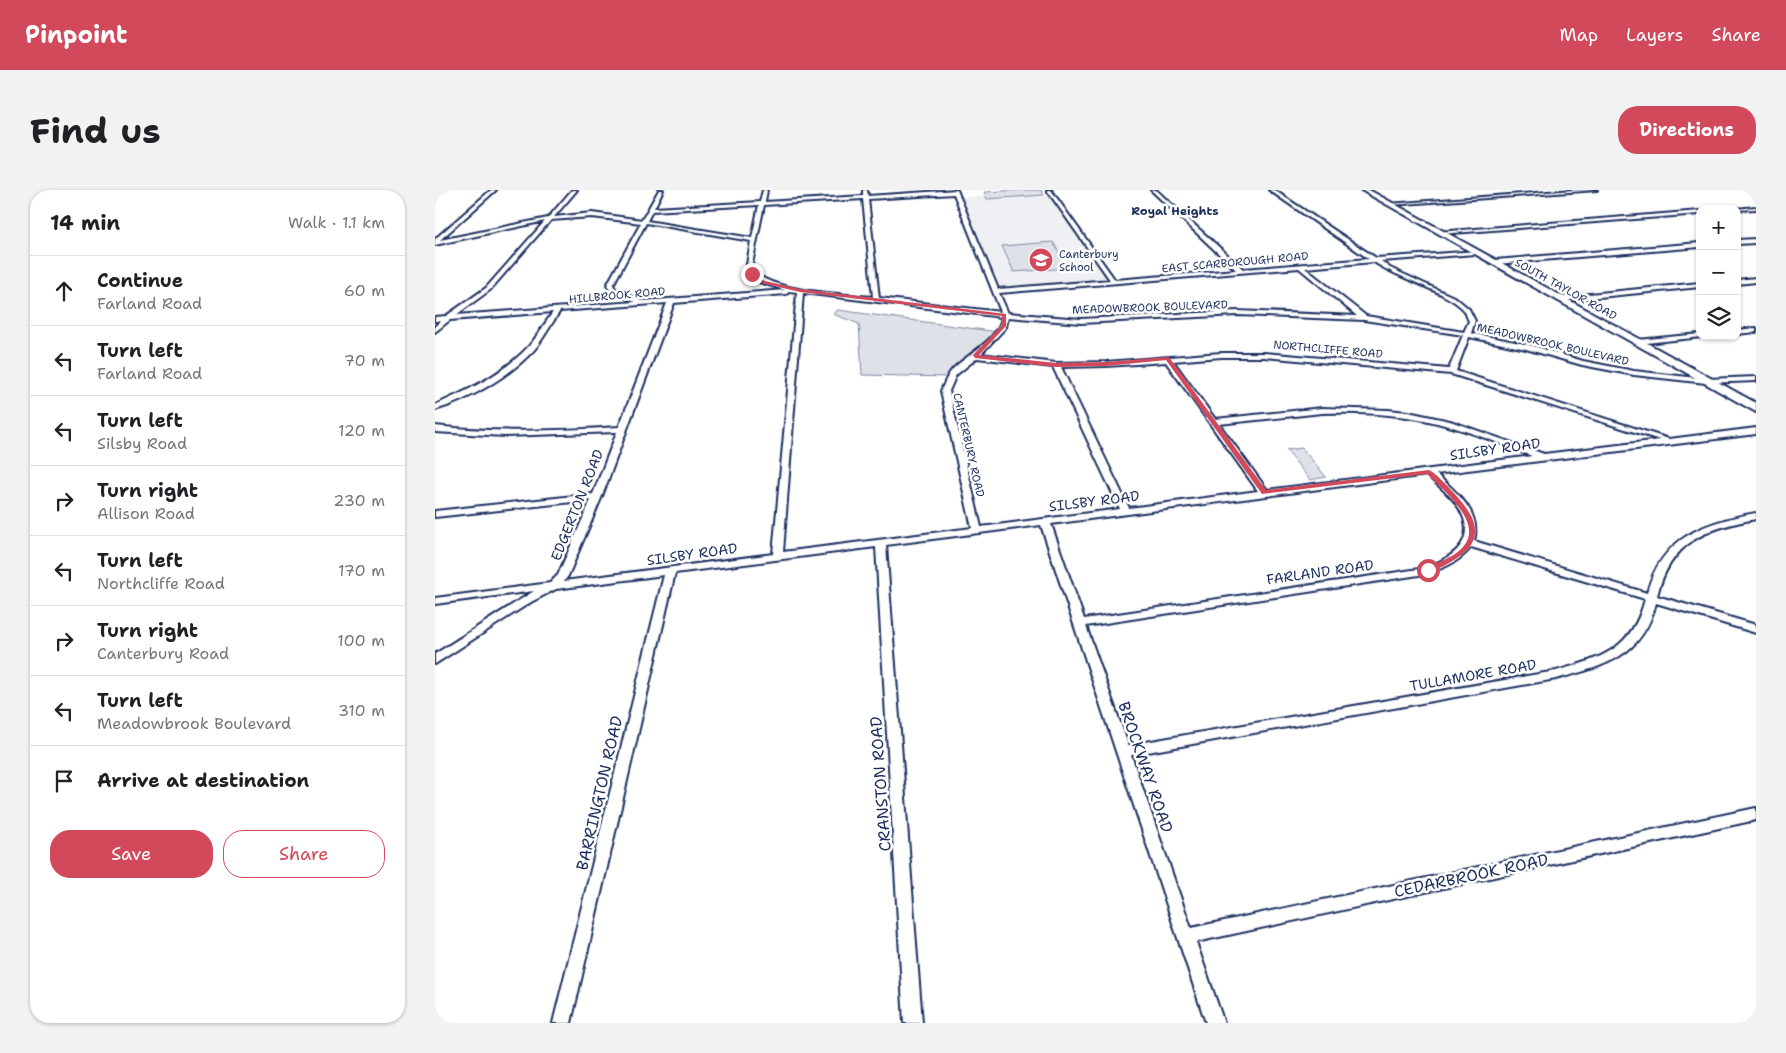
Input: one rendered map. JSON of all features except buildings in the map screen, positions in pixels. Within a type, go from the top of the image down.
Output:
[{"type":"main road","name":"SOUTH TAYLOR ROAD","points":[[1364,190],[1756,408]]},
{"type":"street","points":[[435,242],[494,190]]},
{"type":"street","points":[[435,330],[447,318],[488,289],[575,190]]},
{"type":"street","points":[[645,302],[613,290],[610,285],[661,190]]},
{"type":"street","name":"MEADOWBROOK BOULEVARD","points":[[765,190],[747,264],[748,269],[764,282],[800,291],[1005,315],[1081,321],[1237,313],[1364,318],[1467,334],[1609,369],[1706,381],[1756,379]]},
{"type":"street","points":[[865,190],[876,299]]},
{"type":"street","points":[[1049,190],[1114,282]]},
{"type":"street","points":[[1153,190],[1241,272]]},
{"type":"street","points":[[1271,190],[1402,277],[1460,302],[1473,320],[1452,372]]},
{"type":"street","points":[[1390,204],[1595,190]]},
{"type":"street","points":[[650,210],[956,191],[1005,315]]},
{"type":"street","points":[[1741,209],[1756,208]]},
{"type":"street","points":[[1440,232],[1696,212]]},
{"type":"street","points":[[435,242],[549,220],[592,215],[617,217],[753,240]]},
{"type":"street","points":[[1741,242],[1756,241]]},
{"type":"street","points":[[1495,262],[1696,245]]},
{"type":"street","name":"EAST SCARBOROUGH ROAD","points":[[997,291],[1476,252]]},
{"type":"street","points":[[1301,267],[1364,318]]},
{"type":"street","points":[[1741,282],[1756,280]]},
{"type":"street","points":[[1559,298],[1696,286]]},
{"type":"street","points":[[778,556],[800,291]]},
{"type":"street","name":"HILLBROOK ROAD","points":[[435,319],[800,291]]},
{"type":"street","name":"EDGERTON ROAD","points":[[435,660],[527,600],[553,586],[563,576],[597,496],[671,300]]},
{"type":"street","points":[[435,408],[477,388],[512,365],[531,348],[558,310]]},
{"type":"street","name":"CANTERBURY ROAD","points":[[977,530],[945,391],[949,377],[958,366],[975,356],[1004,326],[1005,315]]},
{"type":"street","points":[[1741,332],[1756,330]]},
{"type":"street","points":[[1637,342],[1696,336]]},
{"type":"street","name":"NORTHCLIFFE ROAD","points":[[975,356],[1056,365],[1114,364],[1167,358],[1221,355],[1264,355],[1452,372],[1669,440]]},
{"type":"street","points":[[1167,358],[1264,493]]},
{"type":"street","points":[[1056,365],[1126,511]]},
{"type":"street","points":[[1212,422],[1327,410],[1389,412],[1443,422],[1543,457]]},
{"type":"street","points":[[435,429],[535,435],[622,429]]},
{"type":"street","name":"SILSBY ROAD","points":[[435,601],[1669,440],[1756,431]]},
{"type":"street","points":[[1429,472],[1457,499],[1467,512],[1472,531],[1469,543],[1756,629]]},
{"type":"street","points":[[435,514],[597,496]]},
{"type":"street","name":"TULLAMORE ROAD","points":[[1123,751],[1556,675],[1598,663],[1631,643],[1641,628],[1652,598],[1658,573],[1674,550],[1693,536],[1717,525],[1756,516]]},
{"type":"street","name":"BROCKWAY ROAD","points":[[1045,522],[1215,1023]]},
{"type":"street","name":"CRANSTON ROAD","points":[[881,543],[913,1023]]},
{"type":"street","name":"FARLAND ROAD","points":[[1080,623],[1424,571],[1450,560],[1464,550],[1469,543]]},
{"type":"street","name":"BARRINGTON ROAD","points":[[562,1023],[669,571]]},
{"type":"street","name":"CEDARBROOK ROAD","points":[[1185,937],[1756,814]]},
{"type":"shaded area","points":[[1041,190],[1044,195],[987,199],[984,192]]},
{"type":"shaded area","name":"Canterbury School","points":[[1052,195],[1114,282],[997,291],[959,197],[985,196],[987,199]]},
{"type":"shaded area","points":[[1053,242],[1068,268],[1014,272],[1002,246]]},
{"type":"shaded area","points":[[838,310],[998,332],[949,377],[862,375],[859,324],[833,314]]},
{"type":"shaded area","points":[[1302,448],[1326,477],[1310,480],[1286,450]]},
{"type":"place","name":"Canterbury School","points":[[1041,260]]},
{"type":"district","name":"Royal Heights","points":[[1175,211]]},
{"type":"route","points":[[752,274],[764,282],[800,291],[824,292],[1005,315],[1004,326],[975,356],[1056,365],[1123,363],[1167,358],[1264,493],[1429,472],[1464,507],[1472,531],[1470,542],[1464,550],[1450,560],[1428,570]]}]
